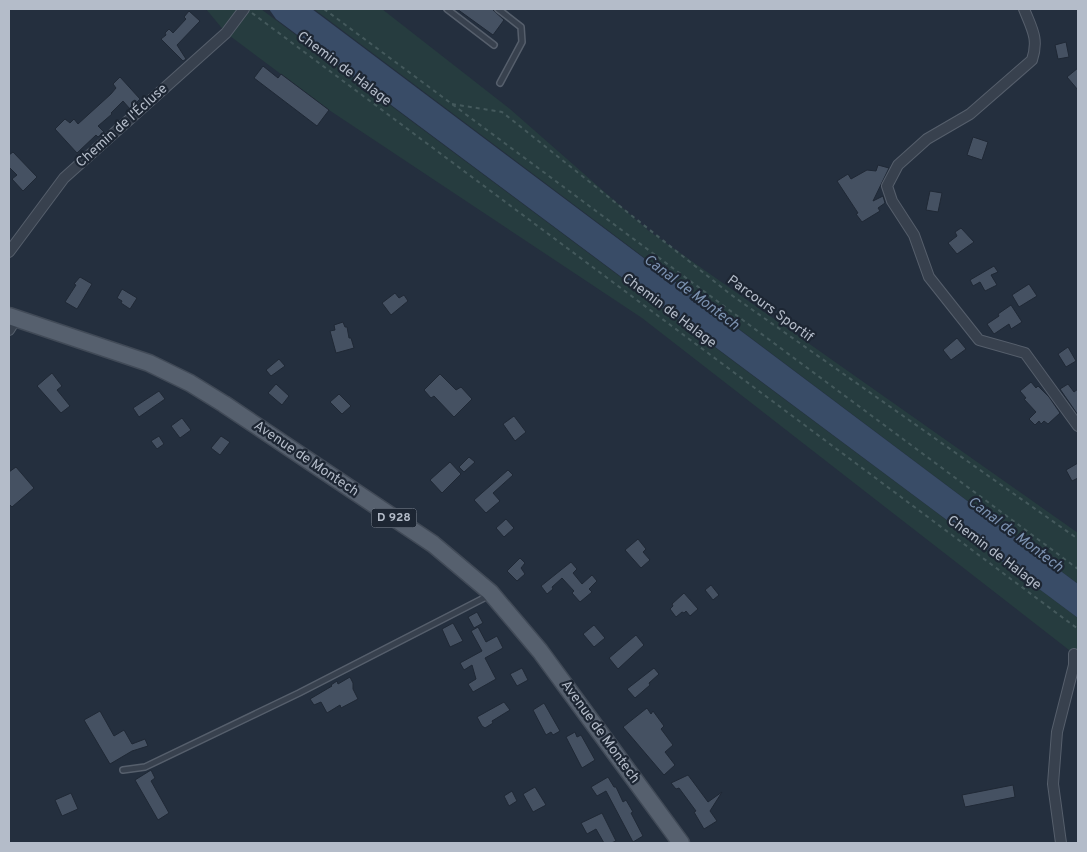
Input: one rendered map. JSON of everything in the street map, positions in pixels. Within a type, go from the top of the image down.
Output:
[{"type":"main road","name":"Avenue de Montech","points":[[11,322],[149,363],[190,384],[224,404],[433,544],[490,592],[540,651],[682,843]]},
{"type":"street","name":"Chemin de l'Écluse","points":[[9,252],[64,178],[226,33],[244,9]]},
{"type":"street","points":[[1024,9],[1034,34],[1036,48],[1032,60],[970,114],[927,139],[898,164],[886,186],[892,201],[914,235],[929,278],[979,340],[1025,353],[1078,426]]},
{"type":"street","points":[[1061,843],[1053,784],[1057,732],[1074,665],[1074,654]]},
{"type":"lane","points":[[447,9],[494,45]]},
{"type":"lane","points":[[498,9],[521,27],[522,42],[500,83]]},
{"type":"lane","points":[[123,770],[145,767],[299,692],[486,597],[490,592]]},
{"type":"path","name":"Chemin de Halage","points":[[248,9],[1078,629]]},
{"type":"path","points":[[324,9],[1078,570]]},
{"type":"path","name":"Parcours Sportif","points":[[451,104],[502,112],[730,294],[1078,539]]},
{"type":"green space","points":[[206,9],[261,9],[1078,618],[1078,657],[642,318],[329,110],[226,33]]},
{"type":"green space","points":[[314,9],[382,9],[510,109],[649,231],[1078,533],[1078,584]]},
{"type":"water","points":[[269,9],[312,9],[1078,584],[1078,618],[276,19]]},
{"type":"building","points":[[457,9],[492,9],[504,20],[493,35]]},
{"type":"building","points":[[189,11],[200,21],[177,45],[186,59],[183,61],[161,39],[169,29],[173,33],[186,19],[184,17]]},
{"type":"building","points":[[1066,42],[1069,57],[1058,59],[1055,45]]},
{"type":"building","points":[[263,66],[278,78],[281,74],[329,110],[317,126],[254,78]]},
{"type":"building","points":[[1078,68],[1078,90],[1067,77]]},
{"type":"building","points":[[120,77],[140,99],[130,109],[123,101],[98,126],[104,132],[98,137],[96,135],[77,153],[55,129],[65,119],[70,123],[74,119],[78,124],[111,94],[116,88],[113,84]]},
{"type":"building","points":[[973,137],[988,142],[982,160],[967,155]]},
{"type":"building","points":[[13,152],[37,177],[23,191],[12,179],[17,175],[9,167],[9,155]]},
{"type":"building","points":[[878,165],[889,168],[873,201],[883,196],[885,203],[878,208],[880,211],[862,222],[837,181],[848,174],[851,179],[867,170],[876,171]]},
{"type":"building","points":[[930,191],[942,193],[938,212],[926,210]]},
{"type":"building","points":[[961,228],[974,242],[957,254],[948,243],[957,236],[955,232]]},
{"type":"building","points":[[994,266],[998,272],[991,275],[997,285],[985,291],[980,282],[973,286],[970,280]]},
{"type":"building","points":[[80,277],[92,284],[77,309],[65,302],[76,285],[74,284]]},
{"type":"building","points":[[1029,284],[1037,296],[1019,307],[1012,295]]},
{"type":"building","points":[[122,289],[137,298],[130,309],[117,298]]},
{"type":"building","points":[[395,293],[399,298],[404,295],[408,301],[391,315],[382,303]]},
{"type":"building","points":[[1011,305],[1022,322],[1011,329],[1009,324],[994,334],[987,324]]},
{"type":"building","points":[[343,322],[345,327],[347,327],[349,338],[351,338],[354,348],[336,353],[330,331],[335,330],[334,325]]},
{"type":"building","points":[[957,338],[966,349],[951,360],[943,350]]},
{"type":"building","points":[[1068,347],[1076,361],[1066,367],[1058,354]]},
{"type":"building","points":[[279,359],[285,366],[271,376],[266,370]]},
{"type":"building","points":[[52,373],[62,386],[57,390],[70,406],[61,413],[37,386]]},
{"type":"building","points":[[440,374],[456,390],[461,387],[472,399],[454,417],[434,396],[431,398],[424,390]]},
{"type":"building","points":[[1031,382],[1049,397],[1060,413],[1048,424],[1044,421],[1041,424],[1039,421],[1035,425],[1029,419],[1036,412],[1024,399],[1026,398],[1020,391]]},
{"type":"building","points":[[276,384],[289,396],[282,405],[268,393]]},
{"type":"building","points":[[1068,384],[1074,392],[1078,389],[1078,415],[1060,389]]},
{"type":"building","points":[[159,391],[165,399],[139,417],[133,408]]},
{"type":"building","points":[[339,394],[351,406],[342,414],[330,402]]},
{"type":"building","points":[[514,416],[526,432],[515,441],[503,424]]},
{"type":"building","points":[[182,418],[191,430],[180,438],[171,426]]},
{"type":"building","points":[[159,436],[164,444],[157,449],[151,441]]},
{"type":"building","points":[[221,436],[230,442],[220,455],[211,448]]},
{"type":"building","points":[[469,457],[475,462],[464,472],[459,467]]},
{"type":"building","points":[[450,462],[461,474],[442,493],[430,480]]},
{"type":"building","points":[[1078,463],[1078,478],[1072,481],[1066,470]]},
{"type":"building","points":[[16,467],[34,488],[12,507],[9,504],[9,472]]},
{"type":"building","points":[[508,470],[513,475],[493,493],[500,501],[486,513],[474,500]]},
{"type":"building","points":[[506,519],[514,528],[504,537],[496,528]]},
{"type":"building","points":[[638,539],[646,549],[643,552],[650,560],[641,568],[625,550]]},
{"type":"building","points":[[520,558],[525,563],[521,568],[525,574],[517,581],[507,571]]},
{"type":"building","points":[[571,562],[577,569],[573,573],[582,584],[592,575],[597,581],[589,589],[592,592],[580,602],[572,593],[574,591],[562,578],[547,594],[541,586]]},
{"type":"building","points":[[711,585],[719,595],[713,600],[705,590]]},
{"type":"building","points":[[684,593],[698,609],[690,616],[686,611],[676,617],[670,609],[673,606],[672,604]]},
{"type":"building","points":[[477,612],[483,623],[474,628],[468,617]]},
{"type":"building","points":[[453,623],[463,641],[450,647],[442,629]]},
{"type":"building","points":[[594,625],[605,638],[594,647],[583,634]]},
{"type":"building","points":[[478,627],[486,642],[497,636],[503,648],[485,658],[496,679],[473,692],[468,684],[476,679],[472,665],[464,670],[460,663],[482,651],[471,631]]},
{"type":"building","points":[[636,635],[644,645],[618,669],[609,658]]},
{"type":"building","points":[[522,668],[528,680],[517,686],[510,674]]},
{"type":"building","points":[[654,668],[659,674],[635,698],[627,689]]},
{"type":"building","points":[[350,677],[358,699],[341,708],[340,705],[327,713],[321,702],[314,705],[310,699],[337,681],[338,684]]},
{"type":"building","points":[[504,702],[510,710],[492,721],[493,723],[485,728],[482,726],[477,717]]},
{"type":"building","points":[[544,703],[560,731],[553,735],[551,732],[546,735],[533,710]]},
{"type":"building","points":[[647,708],[651,714],[653,711],[664,726],[661,729],[673,745],[665,752],[675,765],[664,775],[623,727]]},
{"type":"building","points":[[100,711],[114,736],[124,730],[132,744],[145,739],[148,746],[132,751],[110,764],[84,720]]},
{"type":"building","points":[[575,732],[577,737],[581,735],[595,760],[582,768],[566,737]]},
{"type":"building","points":[[151,770],[155,778],[151,781],[169,813],[158,820],[135,780]]},
{"type":"building","points":[[688,775],[708,802],[722,792],[710,811],[717,821],[704,829],[694,812],[696,811],[679,788],[676,789],[671,783]]},
{"type":"building","points":[[608,777],[614,787],[616,787],[623,802],[626,800],[643,836],[633,842],[606,791],[597,796],[591,787]]},
{"type":"building","points":[[1013,785],[1015,797],[965,807],[962,795]]},
{"type":"building","points":[[535,787],[546,805],[533,812],[523,794]]},
{"type":"building","points":[[512,791],[517,801],[509,806],[504,796]]},
{"type":"building","points":[[71,793],[78,809],[62,816],[55,800]]},
{"type":"building","points":[[602,813],[616,841],[611,843],[604,843],[596,829],[587,834],[581,823]]},
{"type":"water label","name":"Canal de Montech","points":[[691,293]]},
{"type":"water label","name":"Canal de Montech","points":[[1015,535]]}]
